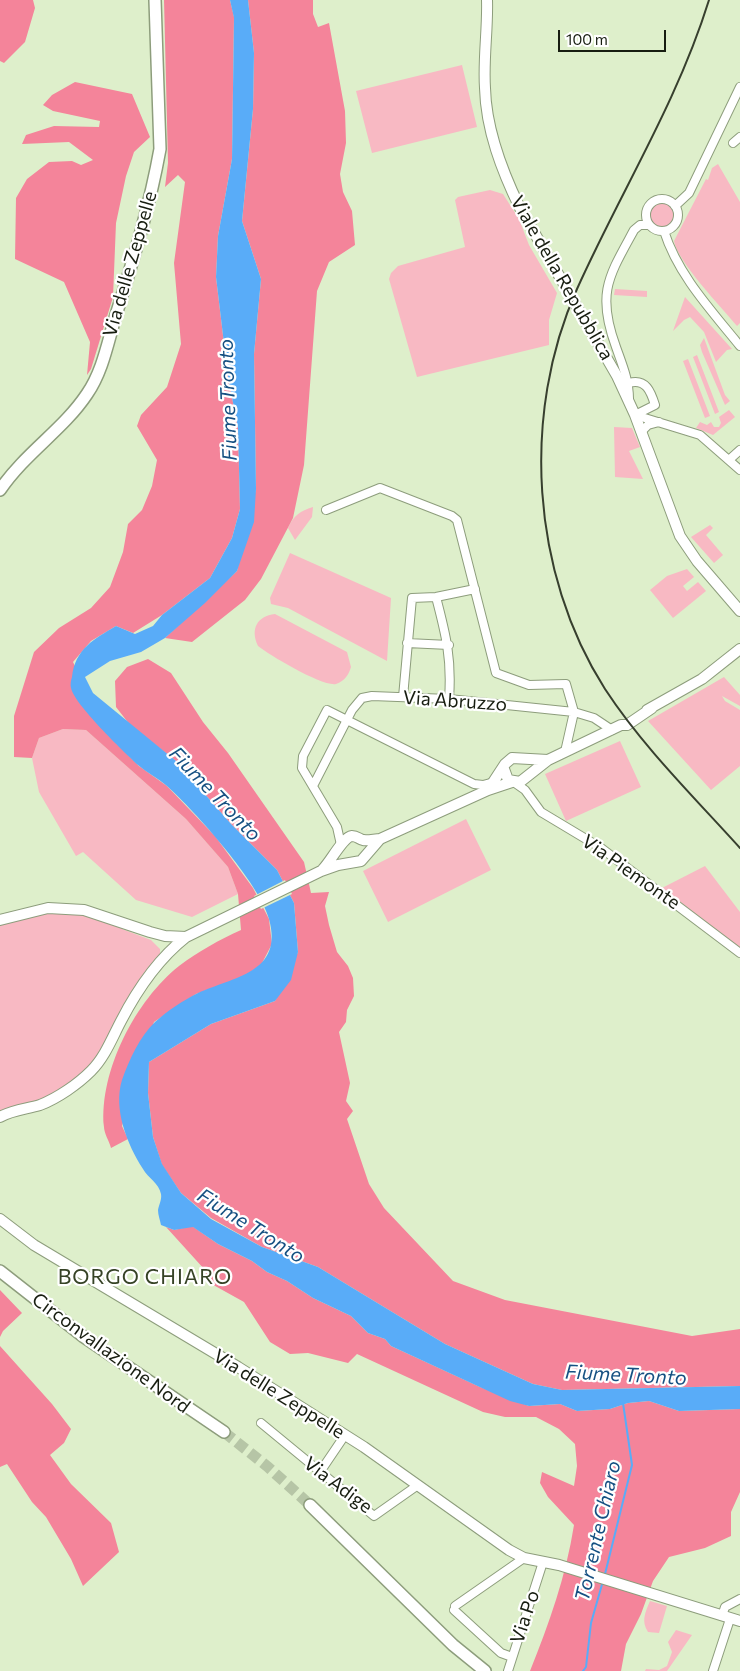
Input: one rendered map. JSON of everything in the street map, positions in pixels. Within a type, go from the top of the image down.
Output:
[{"type":"main road","name":"Via delle Zeppelle","points":[[0,490],[22,460],[74,412],[88,393],[99,372],[156,173],[160,149],[155,0]]},
{"type":"main road","name":"Circonvallazione Nord","points":[[0,1271],[84,1337],[224,1432]]},
{"type":"main road","points":[[310,1506],[453,1645],[485,1671]]},
{"type":"street","name":"Viale della Repubblica","points":[[487,0],[485,89],[488,119],[498,157],[520,208],[597,340],[629,401],[672,520],[686,546],[740,610]]},
{"type":"street","points":[[674,206],[689,193],[740,87]]},
{"type":"street","points":[[733,143],[740,137]]},
{"type":"street","points":[[629,401],[629,384],[609,329],[605,306],[606,288],[609,276],[634,230],[640,226],[649,225],[664,231],[675,223],[678,214],[674,206],[667,200],[654,201],[646,212],[649,225]]},
{"type":"street","points":[[664,231],[671,252],[680,267],[706,304],[740,346]]},
{"type":"street","points":[[629,384],[639,381],[650,391],[656,405],[653,416]]},
{"type":"street","points":[[635,416],[656,405]]},
{"type":"street","points":[[635,416],[700,435],[730,459],[740,470]]},
{"type":"street","points":[[641,432],[648,425],[659,422]]},
{"type":"street","points":[[730,459],[740,450]]},
{"type":"street","points":[[326,510],[380,488],[450,515],[457,520],[496,673],[529,685],[566,684],[574,712],[565,752]]},
{"type":"street","points":[[403,696],[412,598],[436,597],[475,589]]},
{"type":"street","points":[[436,597],[449,645],[451,672],[449,699]]},
{"type":"street","points":[[407,643],[449,645]]},
{"type":"street","points":[[0,1117],[42,1104],[91,1072],[101,1060],[126,1010],[160,962],[188,936],[321,871],[361,860],[380,839],[491,786],[514,782],[526,777],[548,760],[622,725],[628,725],[652,708],[702,679],[740,649]]},
{"type":"street","name":"Via Abruzzo","points":[[347,720],[362,698],[372,696],[403,696],[574,712],[594,718],[612,730]]},
{"type":"street","points":[[350,863],[342,857],[337,828],[302,768],[303,756],[328,710],[474,784],[491,786]]},
{"type":"street","points":[[313,786],[347,720]]},
{"type":"street","points":[[491,786],[504,769],[508,760],[519,758],[548,760]]},
{"type":"street","points":[[519,758],[527,765],[525,790]]},
{"type":"street","points":[[504,769],[506,778],[514,782]]},
{"type":"street","name":"Via Piemonte","points":[[514,782],[525,790],[541,812],[601,848],[690,912],[740,953]]},
{"type":"street","points":[[337,828],[363,840],[380,839]]},
{"type":"street","points":[[321,871],[345,839],[351,836]]},
{"type":"street","points":[[363,840],[367,847],[366,854]]},
{"type":"street","points":[[0,920],[48,908],[84,910],[165,936],[188,936]]},
{"type":"street","points":[[150,932],[164,945],[165,950],[160,962]]},
{"type":"street","name":"Via delle Zeppelle","points":[[0,1219],[34,1245],[238,1367],[345,1435],[508,1550],[524,1558],[559,1565],[731,1619]]},
{"type":"street","name":"Via Adige","points":[[261,1423],[374,1516],[418,1485]]},
{"type":"street","points":[[320,1472],[345,1435]]},
{"type":"street","points":[[512,1657],[501,1652],[455,1608],[524,1558]]},
{"type":"street","name":"Via Po","points":[[508,1671],[543,1562]]},
{"type":"street","points":[[713,1671],[731,1619],[725,1608],[740,1599]]},
{"type":"shaded area","points":[[0,0],[33,0],[35,8],[25,42],[4,63],[0,61]]},
{"type":"shaded area","points":[[164,0],[230,0],[234,17],[232,159],[218,236],[216,277],[228,377],[238,428],[240,509],[232,538],[210,578],[162,615],[133,633],[116,626],[91,641],[73,662],[109,736],[139,766],[167,786],[215,836],[253,888],[269,919],[272,944],[261,965],[243,977],[196,994],[154,1022],[122,1126],[128,1139],[111,1148],[104,1127],[104,1105],[108,1083],[114,1060],[135,1017],[163,980],[179,966],[209,946],[241,930],[238,894],[228,867],[186,819],[86,730],[63,729],[39,738],[32,758],[14,757],[14,716],[34,652],[59,628],[91,608],[110,587],[123,552],[128,524],[142,510],[152,486],[157,460],[137,426],[141,415],[167,387],[181,344],[174,263],[185,182],[178,175],[165,187],[168,163]]},
{"type":"shaded area","points":[[248,0],[313,0],[313,14],[318,27],[329,23],[345,111],[346,143],[340,174],[343,192],[352,211],[355,245],[329,262],[317,291],[304,465],[293,518],[261,579],[245,600],[192,642],[165,638],[237,571],[256,489],[254,354],[261,279],[242,221],[253,109],[254,53]]},
{"type":"shaded area","points":[[462,65],[477,127],[372,153],[356,91]]},
{"type":"shaded area","points":[[75,82],[132,94],[150,137],[134,152],[126,176],[116,223],[113,297],[91,369],[87,375],[90,342],[64,282],[15,259],[16,198],[27,179],[49,162],[72,161],[81,165],[93,160],[69,142],[22,144],[26,135],[54,126],[99,127],[100,121],[53,111],[43,105],[52,95]]},
{"type":"shaded area","points":[[718,164],[740,202],[740,323],[737,326],[683,260],[674,241],[706,179],[708,180],[712,168]]},
{"type":"shaded area","points":[[490,190],[503,194],[519,219],[529,245],[557,293],[549,320],[549,345],[417,377],[389,279],[391,273],[398,266],[465,247],[455,200],[458,197]]},
{"type":"shaded area","points":[[662,203],[667,204],[673,210],[673,220],[667,226],[662,227],[657,226],[651,220],[650,215],[651,210],[657,204]]},
{"type":"shaded area","points":[[615,289],[647,291],[647,297],[614,295]]},
{"type":"shaded area","points":[[685,297],[732,349],[727,350],[716,362],[704,332],[690,317],[673,331]]},
{"type":"shaded area","points":[[704,338],[725,395],[730,401],[725,405],[702,352],[700,345]]},
{"type":"shaded area","points":[[697,355],[719,412],[715,414],[693,357]]},
{"type":"shaded area","points":[[688,359],[710,416],[705,418],[683,361]]},
{"type":"shaded area","points":[[729,410],[735,417],[713,435],[696,428],[700,422],[707,425],[711,422],[714,427],[719,427],[721,423],[719,417]]},
{"type":"shaded area","points":[[614,427],[632,428],[640,447],[629,451],[643,479],[615,477]]},
{"type":"shaded area","points":[[313,507],[312,517],[295,540],[288,528],[290,524],[298,514]]},
{"type":"shaded area","points":[[710,525],[713,528],[706,535],[723,555],[714,563],[691,537]]},
{"type":"shaded area","points":[[290,553],[391,598],[387,661],[288,608],[271,604],[270,598]]},
{"type":"shaded area","points":[[687,569],[694,577],[683,586],[687,591],[698,582],[706,591],[673,618],[650,590],[667,576]]},
{"type":"shaded area","points":[[275,614],[347,652],[351,667],[348,675],[339,683],[329,684],[284,663],[258,646],[255,634],[257,624],[264,617]]},
{"type":"shaded area","points":[[148,659],[171,673],[203,722],[228,753],[304,862],[311,893],[329,892],[325,906],[329,925],[337,952],[348,966],[353,978],[354,996],[347,1010],[346,1022],[339,1032],[350,1083],[346,1101],[353,1111],[347,1119],[369,1184],[384,1208],[453,1281],[505,1300],[692,1336],[740,1329],[740,1386],[562,1390],[533,1384],[445,1344],[318,1267],[262,1247],[211,1218],[181,1193],[162,1165],[153,1137],[148,1093],[149,1062],[211,1024],[275,1001],[298,952],[294,903],[277,870],[231,824],[176,761],[130,725],[116,707],[115,681],[127,667]]},
{"type":"shaded area","points":[[724,677],[740,695],[740,706],[722,696],[725,701],[740,710],[740,766],[711,790],[648,721]]},
{"type":"shaded area","points":[[63,729],[86,730],[186,819],[228,867],[238,894],[192,917],[136,900],[83,852],[76,856],[39,792],[32,758],[39,738]]},
{"type":"shaded area","points":[[620,741],[641,787],[566,821],[545,774]]},
{"type":"shaded area","points":[[466,819],[491,870],[388,922],[363,871]]},
{"type":"shaded area","points":[[705,866],[740,912],[740,948],[662,888]]},
{"type":"shaded area","points":[[47,906],[124,921],[122,929],[151,940],[160,949],[160,954],[141,981],[101,1053],[84,1074],[45,1099],[0,1114],[0,917]]},
{"type":"shaded area","points":[[192,1226],[218,1244],[252,1261],[267,1272],[287,1281],[313,1298],[351,1316],[368,1333],[385,1339],[391,1346],[480,1387],[529,1406],[560,1404],[577,1411],[610,1409],[628,1403],[649,1401],[679,1411],[740,1409],[740,1492],[731,1512],[731,1536],[705,1548],[669,1557],[653,1581],[641,1614],[626,1644],[621,1671],[530,1671],[556,1600],[571,1544],[574,1525],[548,1497],[540,1483],[542,1472],[574,1486],[577,1466],[575,1444],[559,1429],[536,1417],[505,1417],[483,1412],[357,1354],[348,1363],[308,1353],[290,1354],[270,1342],[244,1302],[208,1282],[205,1270],[166,1227],[174,1230]]},
{"type":"shaded area","points":[[0,1290],[22,1313],[3,1331],[0,1337]]},
{"type":"shaded area","points":[[0,1346],[52,1404],[71,1429],[64,1443],[50,1455],[71,1484],[111,1523],[119,1552],[83,1586],[71,1559],[46,1517],[32,1502],[7,1464],[0,1467]]},
{"type":"shaded area","points":[[650,1601],[667,1606],[659,1633],[648,1632],[644,1621]]},
{"type":"shaded area","points":[[676,1630],[692,1635],[667,1671],[645,1671],[646,1669],[659,1670],[667,1666],[672,1652],[668,1642]]},
{"type":"water","points":[[230,0],[248,0],[254,53],[253,109],[242,221],[261,279],[254,354],[256,489],[254,522],[237,571],[205,603],[165,638],[141,652],[110,661],[85,677],[93,693],[176,761],[231,824],[277,870],[294,903],[298,952],[291,980],[275,1001],[211,1024],[149,1062],[148,1093],[153,1137],[162,1164],[181,1193],[211,1219],[262,1247],[318,1267],[445,1344],[533,1384],[562,1390],[740,1386],[740,1409],[679,1411],[649,1401],[628,1403],[610,1409],[577,1411],[560,1404],[529,1406],[510,1401],[391,1346],[385,1339],[368,1333],[351,1316],[313,1298],[287,1281],[267,1272],[252,1261],[218,1244],[193,1227],[174,1230],[161,1225],[158,1210],[161,1198],[160,1190],[143,1169],[127,1138],[120,1114],[120,1091],[128,1064],[144,1034],[160,1018],[187,999],[240,977],[252,970],[262,962],[269,951],[272,937],[269,919],[263,904],[240,868],[225,849],[179,797],[164,783],[138,765],[100,728],[81,705],[71,688],[77,659],[93,640],[116,626],[135,634],[153,626],[162,615],[210,578],[232,538],[240,509],[238,428],[228,377],[216,277],[218,236],[232,159],[234,18]]},
{"type":"pier","points":[[285,880],[292,894],[261,909],[254,896]]},
{"type":"waterway","name":"Torrente Chiaro","points":[[605,1574],[632,1465],[623,1403]]},
{"type":"waterway","name":"Torrente Chiaro","points":[[583,1671],[586,1667],[591,1623],[603,1581]]},
{"type":"tunnel","points":[[224,1432],[268,1467],[310,1505]]},
{"type":"railway","points":[[709,0],[696,38],[665,111],[577,289],[559,337],[547,388],[542,440],[542,492],[549,544],[562,595],[580,644],[605,689],[652,751],[740,848]]},
{"type":"district","name":"BORGO CHIARO","points":[[145,1277]]},
{"type":"water label","name":"Fiume Tronto","points":[[228,400]]},
{"type":"water label","name":"Fiume Tronto","points":[[215,794]]},
{"type":"water label","name":"Fiume Tronto","points":[[251,1226]]},
{"type":"water label","name":"Fiume Tronto","points":[[626,1375]]}]
